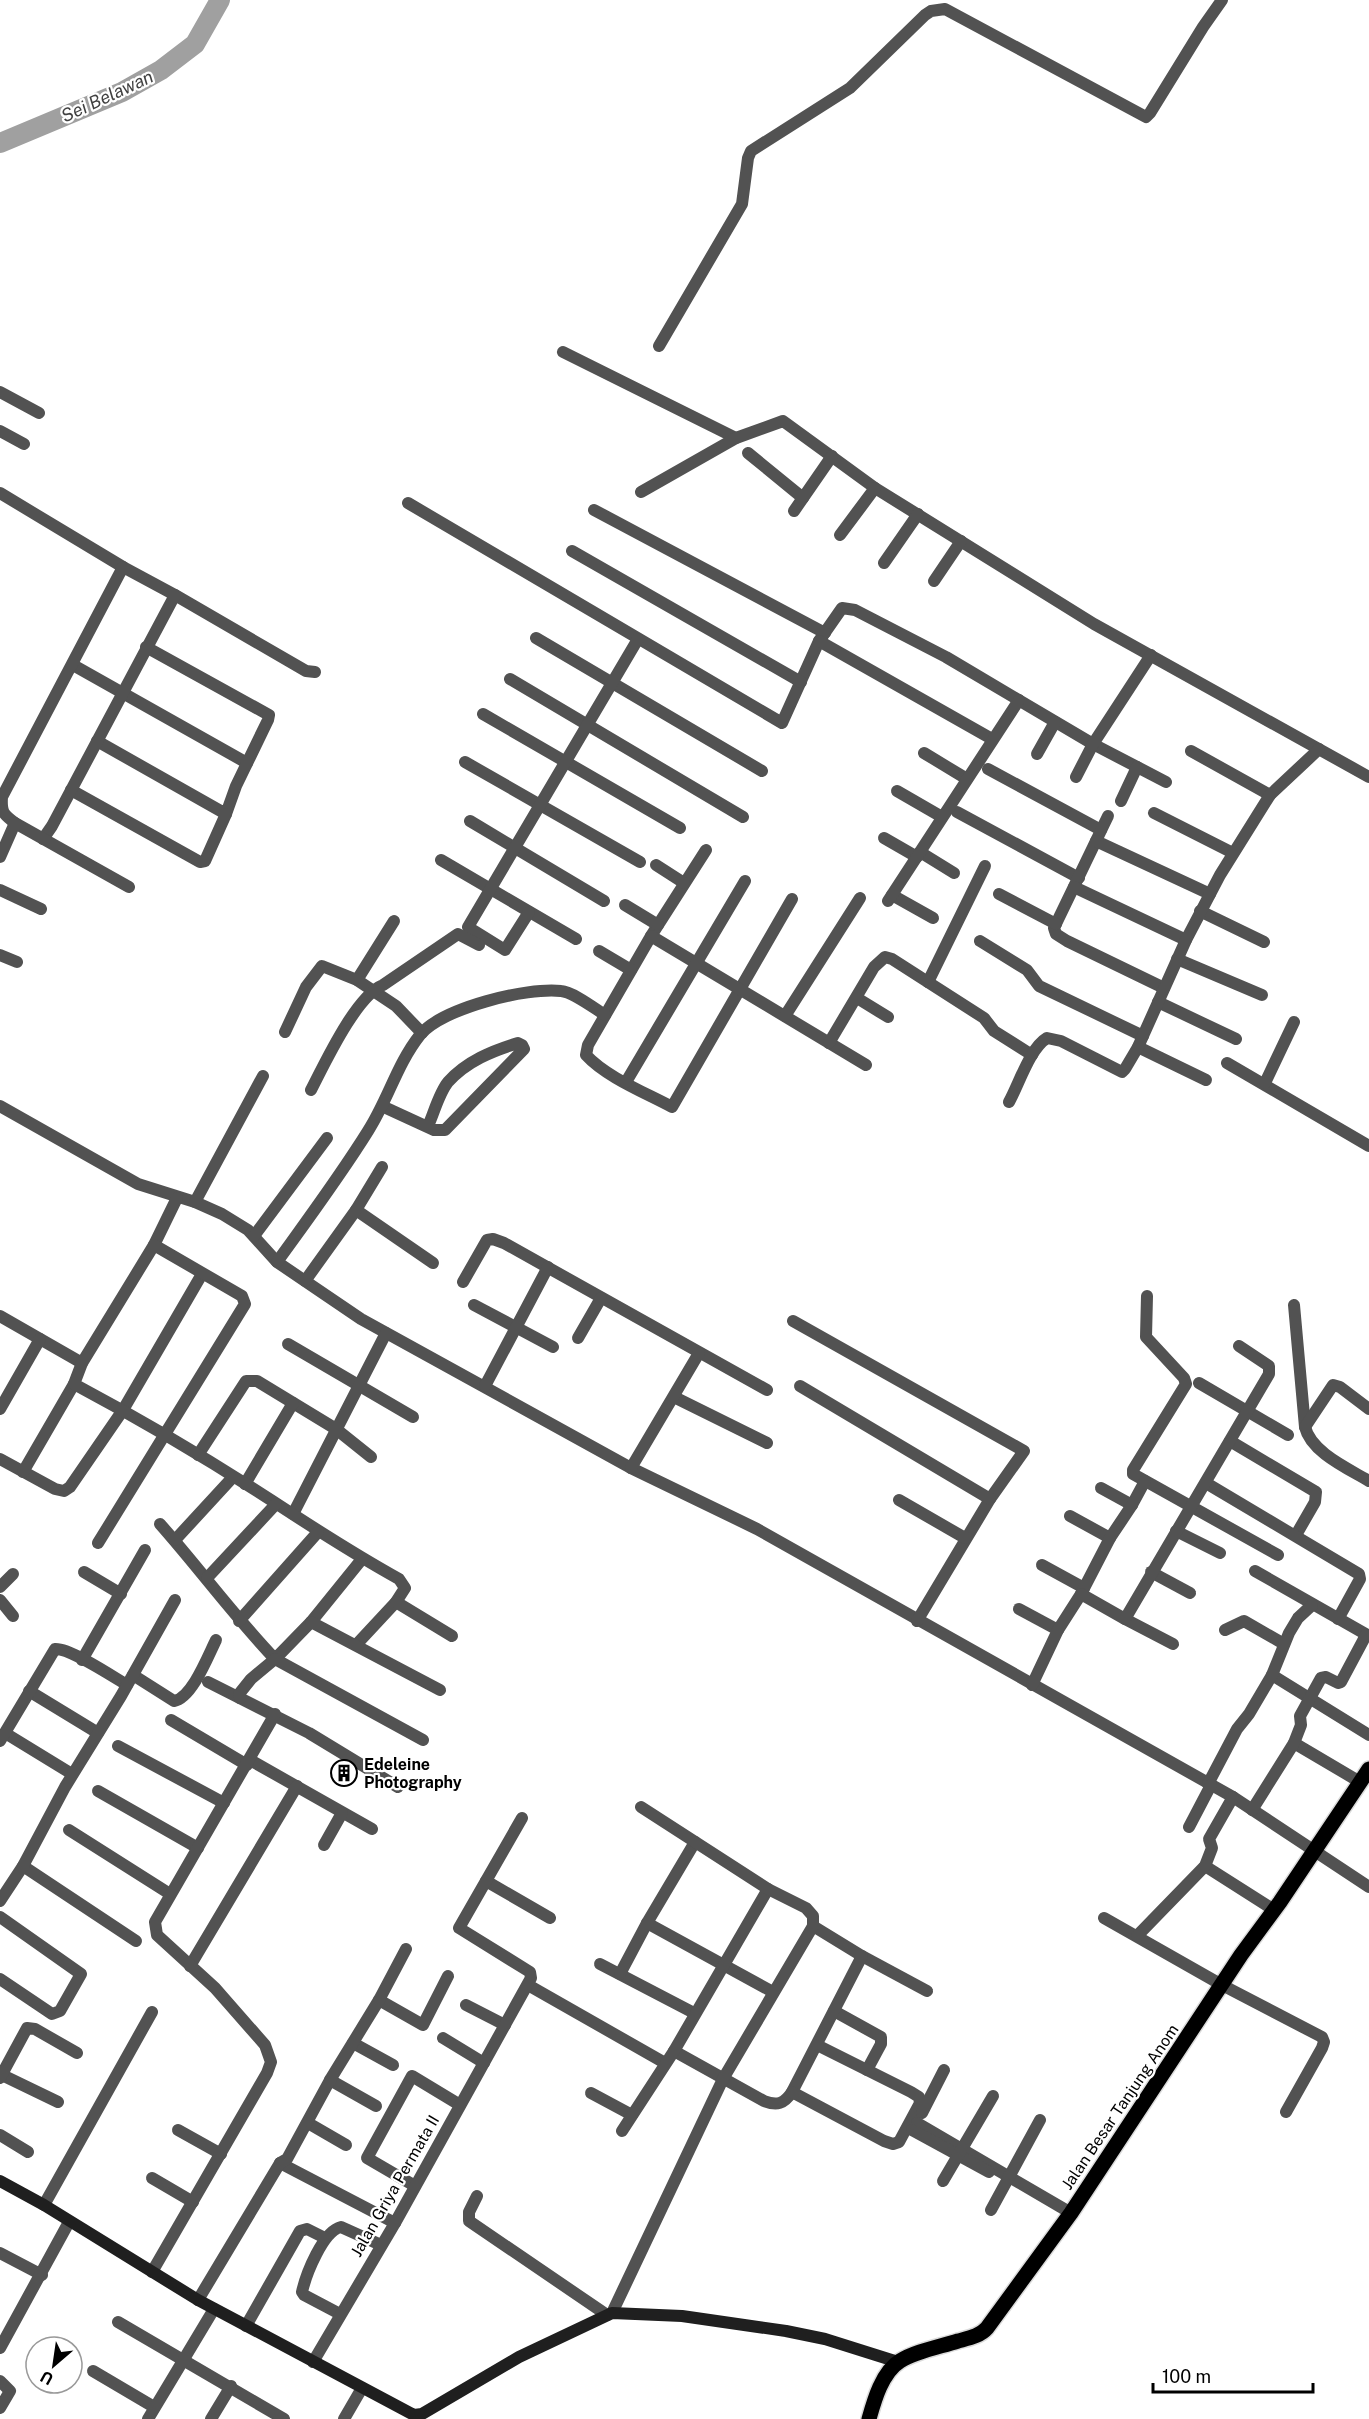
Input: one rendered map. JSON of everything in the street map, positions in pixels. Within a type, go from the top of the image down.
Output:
[{"type":"main road","name":"Jalan Besar Tanjung Anom","points":[[898,2362],[984,2332],[1069,2216],[1365,1775]]},
{"type":"main road","points":[[869,2419],[875,2399],[886,2377],[898,2362]]},
{"type":"street","points":[[659,346],[742,204],[751,151],[850,88],[925,15],[945,9],[1146,117],[1222,0]]},
{"type":"street","points":[[563,352],[736,438]]},
{"type":"street","points":[[0,392],[39,413]]},
{"type":"street","points":[[642,492],[736,438],[783,421],[874,488],[1094,624],[1369,777]]},
{"type":"street","points":[[0,431],[24,444]]},
{"type":"street","points":[[748,453],[803,498]]},
{"type":"street","points":[[794,511],[832,456]]},
{"type":"street","points":[[840,535],[874,488]]},
{"type":"street","points":[[0,493],[306,672],[315,672]]},
{"type":"street","points":[[408,503],[782,723],[822,637],[842,608],[855,610],[946,657],[1093,744],[1166,782]]},
{"type":"street","points":[[594,510],[822,637],[992,739]]},
{"type":"street","points":[[884,563],[918,514]]},
{"type":"street","points":[[934,581],[961,541]]},
{"type":"street","points":[[572,551],[801,682]]},
{"type":"street","points":[[123,567],[2,797],[1,809],[3,814],[15,823],[129,887]]},
{"type":"street","points":[[43,838],[52,826],[175,595]]},
{"type":"street","points":[[536,638],[762,771]]},
{"type":"street","points":[[529,912],[506,950],[468,927],[638,639]]},
{"type":"street","points":[[71,790],[200,862],[205,861],[268,720],[267,713],[146,647]]},
{"type":"street","points":[[1076,777],[1093,744],[1150,655]]},
{"type":"street","points":[[73,665],[247,763]]},
{"type":"street","points":[[510,679],[743,817]]},
{"type":"street","points":[[933,918],[890,898],[1019,700]]},
{"type":"street","points":[[483,714],[680,828]]},
{"type":"street","points":[[1037,754],[1055,722]]},
{"type":"street","points":[[97,741],[226,814]]},
{"type":"street","points":[[1009,1102],[1032,1055],[1041,1041],[1047,1038],[1053,1038],[1122,1072],[1141,1041],[1200,911],[1233,853],[1270,795],[1319,749]]},
{"type":"street","points":[[1191,751],[1270,795]]},
{"type":"street","points":[[924,753],[967,778]]},
{"type":"street","points":[[465,762],[640,862]]},
{"type":"street","points":[[1121,801],[1137,767]]},
{"type":"street","points":[[988,769],[1098,836],[1210,894]]},
{"type":"street","points":[[897,791],[942,817]]},
{"type":"street","points":[[957,812],[1077,882],[1186,940]]},
{"type":"street","points":[[1154,813],[1233,853]]},
{"type":"street","points":[[1108,816],[1056,924],[1056,934],[1164,988]]},
{"type":"street","points":[[470,821],[604,901]]},
{"type":"street","points":[[0,858],[15,823]]},
{"type":"street","points":[[884,838],[954,873]]},
{"type":"street","points":[[706,850],[651,936],[588,1045],[586,1055],[591,1061],[626,1082],[672,1107],[792,899]]},
{"type":"street","points":[[441,860],[576,939]]},
{"type":"street","points":[[656,865],[684,884]]},
{"type":"street","points":[[928,982],[985,866]]},
{"type":"street","points":[[626,1082],[745,881]]},
{"type":"street","points":[[0,890],[41,909]]},
{"type":"street","points":[[999,894],[1056,924]]},
{"type":"street","points":[[785,1016],[860,898]]},
{"type":"street","points":[[625,905],[658,925]]},
{"type":"street","points":[[1200,911],[1264,942]]},
{"type":"street","points":[[357,980],[394,921]]},
{"type":"street","points":[[311,1090],[334,1044],[372,990],[383,985],[458,934],[479,945]]},
{"type":"street","points":[[651,936],[866,1065]]},
{"type":"street","points":[[980,941],[1027,970],[1039,986],[1141,1041],[1206,1080]]},
{"type":"street","points":[[599,951],[631,970]]},
{"type":"street","points":[[0,955],[17,962]]},
{"type":"street","points":[[829,1043],[874,967],[885,957],[892,958],[984,1018],[994,1031],[1032,1055]]},
{"type":"street","points":[[1177,959],[1262,995]]},
{"type":"street","points":[[285,1032],[306,987],[322,966],[357,980],[396,1006],[422,1033]]},
{"type":"street","points":[[277,1262],[344,1170],[384,1107],[398,1069],[422,1033],[450,1014],[468,1007],[507,996],[548,991],[563,991],[605,1015]]},
{"type":"street","points":[[856,998],[888,1017]]},
{"type":"street","points":[[1158,1002],[1236,1039]]},
{"type":"street","points":[[1265,1083],[1294,1022]]},
{"type":"street","points":[[384,1107],[439,1131],[445,1130],[524,1050],[522,1045],[518,1043],[492,1051],[471,1063],[447,1083],[428,1126]]},
{"type":"street","points":[[1227,1063],[1265,1083],[1369,1146]]},
{"type":"street","points":[[195,1202],[263,1076]]},
{"type":"street","points":[[0,1106],[120,1175],[222,1214],[254,1236],[277,1262],[386,1333],[631,1468],[757,1529],[1233,1797],[1369,1887]]},
{"type":"street","points":[[254,1236],[327,1138]]},
{"type":"street","points":[[305,1281],[356,1210],[382,1167]]},
{"type":"street","points":[[23,1472],[74,1384],[82,1363],[154,1245],[177,1198]]},
{"type":"street","points":[[356,1210],[433,1263]]},
{"type":"street","points":[[464,1282],[487,1240],[493,1239],[767,1390]]},
{"type":"street","points":[[98,1543],[245,1304],[242,1296],[154,1245]]},
{"type":"street","points":[[485,1386],[548,1268]]},
{"type":"street","points":[[0,1459],[55,1489],[64,1491],[70,1487],[123,1410],[202,1274]]},
{"type":"street","points":[[1147,1296],[1146,1337],[1185,1378],[1186,1384],[1132,1470],[1133,1474],[1278,1555]]},
{"type":"street","points":[[578,1338],[602,1298]]},
{"type":"street","points":[[474,1305],[553,1347]]},
{"type":"street","points":[[1294,1305],[1305,1427],[1308,1438],[1347,1468],[1369,1480]]},
{"type":"street","points":[[0,1316],[82,1363]]},
{"type":"street","points":[[793,1321],[1024,1451],[965,1538],[917,1620]]},
{"type":"street","points":[[293,1514],[386,1333]]},
{"type":"street","points":[[0,1409],[40,1340]]},
{"type":"street","points":[[288,1344],[413,1417]]},
{"type":"street","points":[[1125,1619],[1271,1370],[1264,1362],[1239,1346]]},
{"type":"street","points":[[631,1468],[699,1353]]},
{"type":"street","points":[[198,1455],[246,1380],[257,1381],[293,1403],[336,1430],[371,1457]]},
{"type":"street","points":[[1199,1383],[1288,1435]]},
{"type":"street","points":[[74,1384],[123,1410],[362,1559],[399,1579],[405,1588],[396,1602],[356,1645]]},
{"type":"street","points":[[800,1386],[990,1499]]},
{"type":"street","points":[[1305,1427],[1333,1386],[1340,1387],[1369,1409]]},
{"type":"street","points":[[674,1397],[767,1443]]},
{"type":"street","points":[[245,1484],[293,1403]]},
{"type":"street","points":[[1230,1441],[1316,1492],[1316,1502],[1296,1535]]},
{"type":"street","points":[[175,1540],[232,1477]]},
{"type":"street","points":[[1032,1685],[1058,1630],[1144,1481]]},
{"type":"street","points":[[1206,1483],[1359,1574],[1360,1579],[1338,1619]]},
{"type":"street","points":[[1101,1488],[1132,1505]]},
{"type":"street","points":[[899,1500],[965,1538]]},
{"type":"street","points":[[207,1578],[276,1504]]},
{"type":"street","points":[[1070,1516],[1110,1538]]},
{"type":"street","points":[[160,1524],[207,1578],[239,1621],[275,1659],[423,1740]]},
{"type":"street","points":[[239,1621],[318,1532]]},
{"type":"street","points":[[1176,1532],[1220,1553]]},
{"type":"street","points":[[82,1660],[145,1550]]},
{"type":"street","points":[[240,1698],[239,1694],[251,1679],[275,1659],[311,1622],[362,1559]]},
{"type":"street","points":[[1041,1565],[1125,1619],[1173,1644]]},
{"type":"street","points":[[1252,1810],[1294,1743],[1300,1725],[1300,1716],[1323,1676],[1338,1683],[1341,1682],[1368,1635],[1255,1571]]},
{"type":"street","points":[[84,1572],[121,1594]]},
{"type":"street","points":[[1151,1572],[1190,1593]]},
{"type":"street","points":[[0,1587],[13,1574]]},
{"type":"street","points":[[0,1600],[13,1616]]},
{"type":"street","points":[[0,1901],[23,1866],[72,1774],[130,1680],[175,1600]]},
{"type":"street","points":[[396,1602],[452,1636]]},
{"type":"street","points":[[1189,1827],[1237,1729],[1249,1714],[1272,1675],[1284,1644],[1298,1618],[1312,1605]]},
{"type":"street","points":[[1019,1609],[1058,1630]]},
{"type":"street","points":[[311,1622],[440,1690]]},
{"type":"street","points":[[1225,1630],[1244,1622],[1249,1623],[1284,1644]]},
{"type":"street","points":[[72,1774],[2,1737],[55,1649],[59,1648],[174,1701],[180,1700],[198,1676],[216,1640]]},
{"type":"street","points":[[1272,1675],[1369,1735]]},
{"type":"street","points":[[208,1682],[309,1733],[398,1787]]},
{"type":"street","points":[[29,1691],[98,1733]]},
{"type":"street","points":[[152,2272],[221,2154],[271,2062],[265,2045],[213,1987],[157,1935],[155,1922],[249,1762],[274,1714]]},
{"type":"street","points":[[171,1720],[297,1786],[372,1829]]},
{"type":"street","points":[[1294,1743],[1365,1775]]},
{"type":"street","points":[[118,1746],[224,1803]]},
{"type":"street","points":[[190,1966],[297,1786]]},
{"type":"street","points":[[98,1791],[198,1848]]},
{"type":"street","points":[[1137,1936],[1205,1866],[1212,1848],[1209,1839],[1233,1797]]},
{"type":"street","points":[[609,2314],[723,2079],[813,1926],[813,1916],[806,1908],[768,1889],[641,1807]]},
{"type":"street","points":[[324,1845],[342,1813]]},
{"type":"street","points":[[522,1818],[459,1928],[530,1972],[532,1975],[528,1985],[665,2063]]},
{"type":"street","points":[[69,1830],[170,1894]]},
{"type":"street","points":[[620,1974],[695,1842]]},
{"type":"street","points":[[23,1866],[136,1941]]},
{"type":"street","points":[[1205,1866],[1275,1910]]},
{"type":"street","points":[[486,1881],[550,1918]]},
{"type":"street","points":[[622,2131],[674,2051],[768,1889]]},
{"type":"street","points":[[0,1917],[81,1974],[60,2011],[52,2014],[0,1979]]},
{"type":"street","points":[[1104,1918],[1222,1985],[1322,2037],[1324,2042],[1322,2048],[1286,2112]]},
{"type":"street","points":[[647,1923],[773,1992]]},
{"type":"street","points":[[813,1926],[927,1991]]},
{"type":"street","points":[[198,2300],[280,2163],[288,2159],[330,2080],[379,2000],[406,1949]]},
{"type":"street","points":[[674,2051],[773,2104],[783,2103],[792,2092],[862,1956]]},
{"type":"street","points":[[600,1964],[694,2013]]},
{"type":"street","points":[[379,2000],[423,2025],[448,1976]]},
{"type":"street","name":"Jalan Griya Permata II","points":[[313,2362],[395,2223],[528,1985]]},
{"type":"street","points":[[466,2005],[505,2025]]},
{"type":"street","points":[[834,2011],[881,2037],[881,2044],[867,2070]]},
{"type":"street","points":[[44,2205],[152,2012]]},
{"type":"street","points":[[58,2102],[0,2076],[27,2028],[35,2029],[77,2053]]},
{"type":"street","points":[[443,2038],[484,2063]]},
{"type":"street","points":[[353,2043],[393,2065]]},
{"type":"street","points":[[792,2092],[893,2144],[899,2142],[920,2103],[919,2097],[817,2045]]},
{"type":"street","points":[[904,2146],[944,2070]]},
{"type":"street","points":[[415,2186],[367,2158],[412,2076],[460,2105]]},
{"type":"street","points":[[330,2080],[376,2106]]},
{"type":"street","points":[[591,2093],[632,2115]]},
{"type":"street","points":[[943,2181],[993,2096]]},
{"type":"street","points":[[991,2210],[1040,2120]]},
{"type":"street","points":[[308,2123],[345,2145]]},
{"type":"street","points":[[914,2126],[1069,2216]]},
{"type":"street","points":[[178,2130],[221,2154]]},
{"type":"street","points":[[0,2135],[28,2152]]},
{"type":"street","points":[[280,2163],[395,2223]]},
{"type":"street","points":[[152,2178],[193,2202]]},
{"type":"street","points":[[0,2181],[44,2205],[198,2300],[414,2415],[422,2414],[519,2357],[609,2314],[682,2316],[786,2331],[825,2339],[898,2362]]},
{"type":"street","points":[[477,2196],[469,2212],[469,2221],[609,2314]]},
{"type":"street","points":[[2,2343],[42,2275],[69,2222]]},
{"type":"street","points":[[340,2314],[303,2295],[302,2292],[325,2238],[334,2229],[341,2227],[381,2245]]},
{"type":"street","points":[[246,2326],[300,2230],[307,2229],[325,2238]]},
{"type":"street","points":[[0,2253],[42,2275]]},
{"type":"street","points":[[148,2419],[214,2309]]},
{"type":"street","points":[[118,2322],[183,2361],[231,2386],[279,2418]]},
{"type":"street","points":[[93,2371],[154,2407]]},
{"type":"street","points":[[0,2381],[10,2391],[0,2408]]},
{"type":"street","points":[[211,2419],[231,2386]]},
{"type":"street","points":[[344,2419],[362,2388]]},
{"type":"waterway","name":"Sei Belawan","points":[[0,143],[122,92],[161,70],[195,44],[220,0]]},
{"type":"place","name":"Edeleine Photography","points":[[344,1773]]}]
